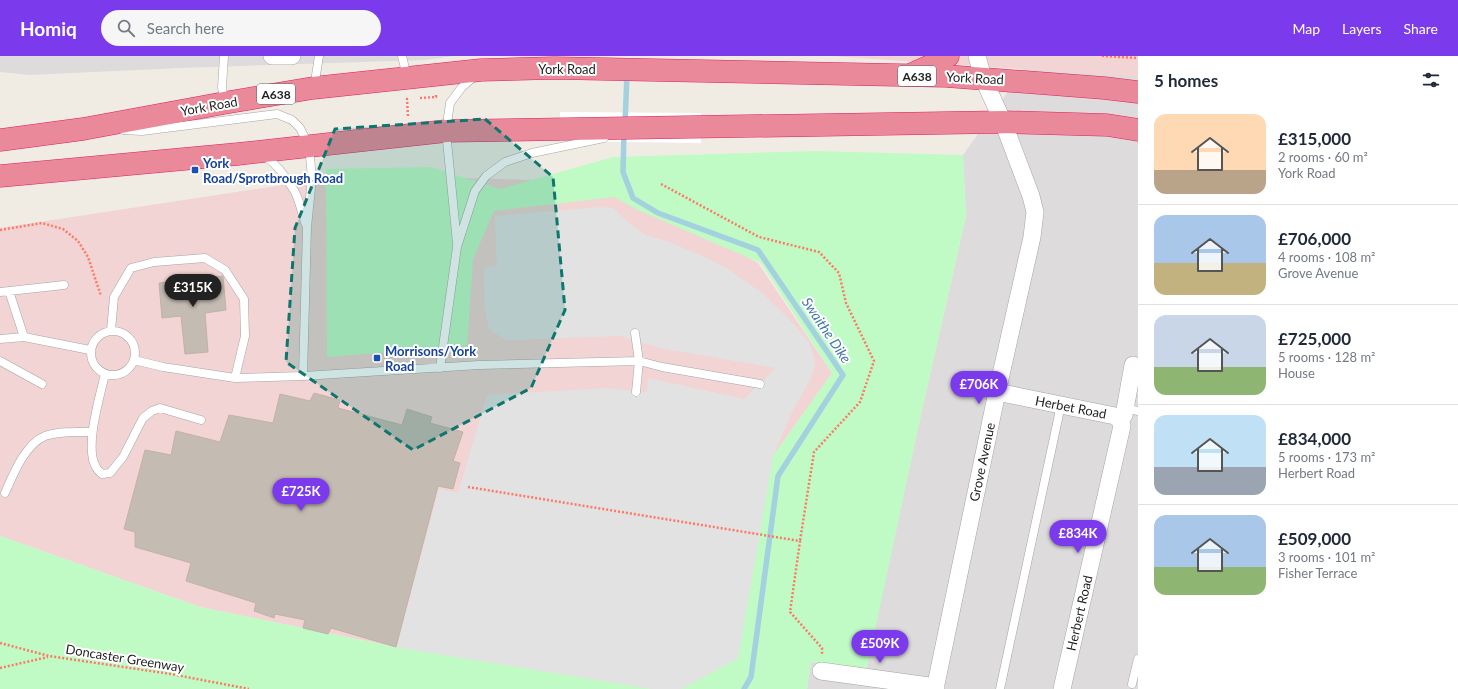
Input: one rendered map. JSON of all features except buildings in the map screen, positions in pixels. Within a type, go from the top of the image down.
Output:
[{"type":"highway","points":[[907,76],[948,56]]},
{"type":"highway","name":"York Road","points":[[0,140],[83,129],[314,88],[482,70],[554,68],[983,78],[1138,92]]},
{"type":"highway","points":[[0,176],[238,154],[446,131],[1003,122],[1107,125],[1138,130]]},
{"type":"street","points":[[272,56],[292,56]]},
{"type":"street","name":"Grove Avenue","points":[[935,688],[996,392],[1032,237],[1035,212],[1031,196],[1003,122],[983,78],[977,56]]},
{"type":"street","name":"Herbert Road","points":[[1062,689],[1122,426],[1128,413],[1133,365]]},
{"type":"street","name":"Herbet Road","points":[[996,392],[1115,416],[1128,413]]},
{"type":"street","points":[[821,671],[935,688]]},
{"type":"lane","points":[[224,56],[222,87],[224,103]]},
{"type":"lane","points":[[314,88],[319,56]]},
{"type":"lane","points":[[402,56],[408,78]]},
{"type":"lane","points":[[457,247],[446,131],[450,103],[462,87],[482,70]]},
{"type":"lane","points":[[83,129],[142,131],[277,114],[292,120],[300,128],[309,146],[312,178],[307,227],[303,376]]},
{"type":"lane","points":[[440,368],[457,247],[475,191],[486,176],[505,162],[532,153],[654,127]]},
{"type":"lane","points":[[238,154],[266,157],[277,167],[295,193],[307,227]]},
{"type":"lane","points":[[111,330],[114,297],[131,268],[154,262],[205,258],[225,270],[244,299],[244,336],[236,378]]},
{"type":"lane","points":[[0,292],[64,285]]},
{"type":"lane","points":[[9,291],[24,337]]},
{"type":"lane","points":[[111,330],[118,331],[125,334],[134,345],[134,360],[126,371],[112,376],[98,370],[90,357],[90,350],[97,336],[111,330]]},
{"type":"lane","points":[[635,332],[639,361],[636,392]]},
{"type":"lane","points":[[0,338],[24,337],[90,350]]},
{"type":"lane","points":[[134,360],[163,367],[236,378],[303,376],[440,368],[639,361],[662,367],[760,384]]},
{"type":"lane","points":[[0,361],[42,384]]},
{"type":"lane","points":[[105,374],[92,432],[92,456],[95,467],[102,474],[110,473],[123,457],[143,418],[152,411],[160,408],[201,420]]},
{"type":"lane","points":[[1000,689],[1061,405]]},
{"type":"lane","points":[[4,493],[18,465],[33,444],[45,436],[61,433],[92,432]]},
{"type":"lane","points":[[1132,684],[1138,659]]},
{"type":"path","points":[[1102,56],[1138,58]]},
{"type":"path","points":[[408,118],[407,99],[436,97],[436,75]]},
{"type":"path","points":[[661,184],[759,237],[820,252],[840,273],[846,303],[874,361],[860,402],[814,452],[790,612],[822,648],[821,671]]},
{"type":"path","points":[[0,230],[42,223],[63,228],[78,241],[88,257],[104,304],[113,315]]},
{"type":"path","points":[[468,487],[800,541]]},
{"type":"path","name":"Doncaster Greenway","points":[[0,643],[49,656],[171,674],[248,689]]},
{"type":"path","points":[[0,668],[49,656]]},
{"type":"highlighted area","points":[[485,119],[553,177],[565,310],[531,388],[413,450],[286,362],[295,228],[335,129]]},
{"type":"shaded area","points":[[0,56],[453,56],[425,60],[180,68],[29,75],[0,72]]},
{"type":"shaded area","points":[[832,56],[1138,56],[1138,77],[1078,73]]},
{"type":"shaded area","points":[[1033,56],[1138,57],[1138,689],[807,689],[811,662],[866,668],[966,216],[963,155]]},
{"type":"shaded area","points":[[349,175],[616,182],[758,263],[832,373],[773,456],[738,658],[681,689],[653,689],[396,647],[200,607],[0,536],[0,228]]},
{"type":"shaded area","points":[[600,207],[613,208],[645,235],[669,242],[703,256],[728,269],[762,293],[786,316],[809,342],[815,361],[811,378],[792,412],[773,456],[738,658],[681,689],[653,689],[396,647],[439,489],[458,493],[487,395],[606,388],[647,392],[648,378],[744,399],[776,368],[664,349],[620,336],[506,340],[489,329],[485,307],[484,268],[497,266],[495,216]]},
{"type":"green space","points":[[816,151],[963,155],[966,216],[920,419],[867,668],[811,662],[807,689],[681,689],[738,658],[773,456],[832,373],[761,263],[638,210],[614,197],[494,211],[473,259],[467,346],[327,357],[326,169],[431,167],[500,189],[613,157]]},
{"type":"green space","points":[[0,536],[200,607],[396,647],[653,689],[0,689]]},
{"type":"pier","points":[[560,112],[701,113],[701,143],[560,141]]},
{"type":"waterway","name":"Swaithe Dike","points":[[625,124],[627,74]]},
{"type":"waterway","name":"Swaithe Dike","points":[[624,132],[623,172],[633,198],[658,213],[758,250],[843,375],[778,476],[751,677],[744,689]]},
{"type":"place","name":"York Road/Sprotbrough Road","points":[[195,170]]},
{"type":"place","name":"Morrisons/York Road","points":[[377,358]]}]
